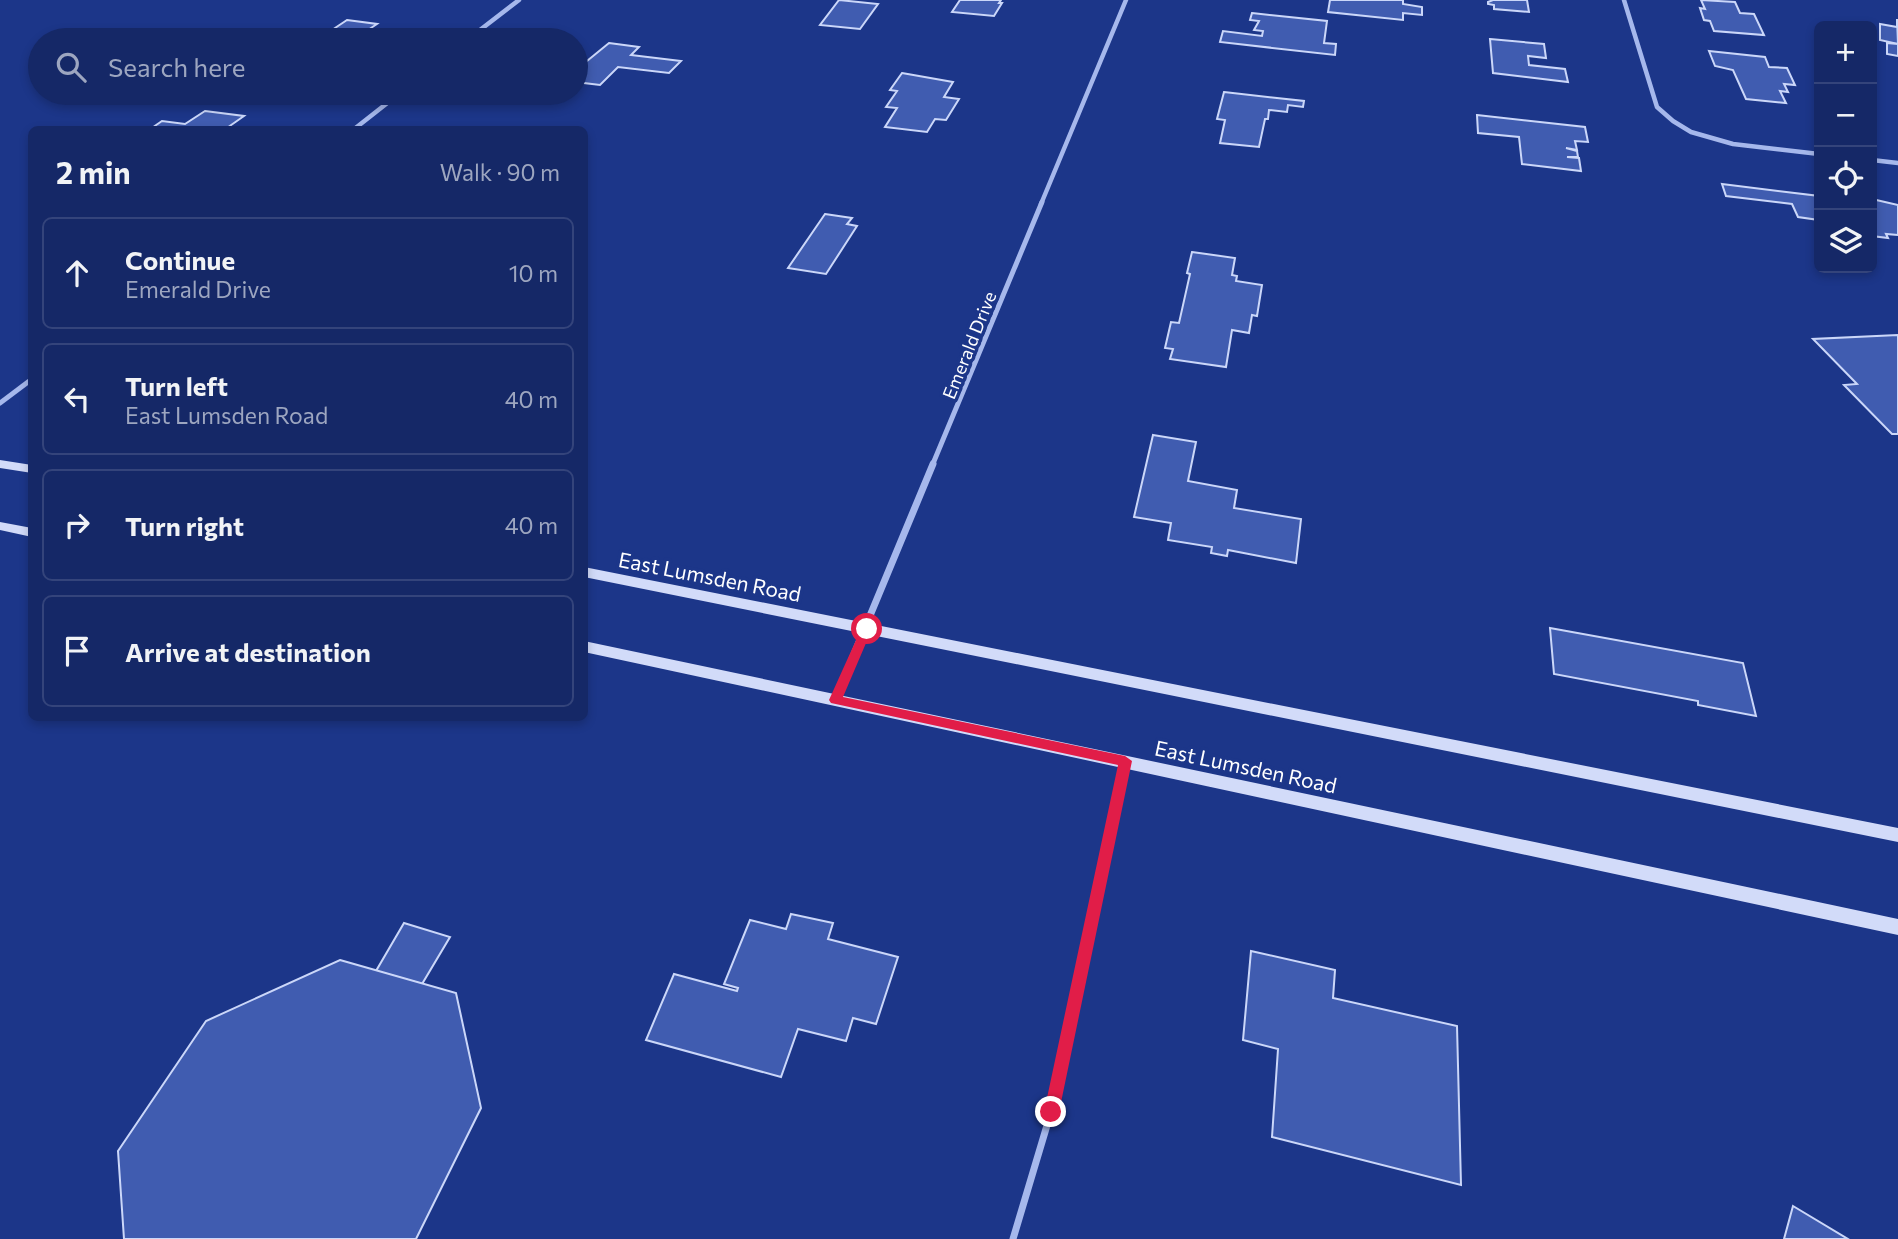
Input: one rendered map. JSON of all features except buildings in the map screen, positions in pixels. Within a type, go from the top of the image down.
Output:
[{"type":"main road","points":[[0,464],[28,468]]},
{"type":"main road","points":[[0,526],[28,532]]},
{"type":"main road","name":"East Lumsden Road","points":[[588,573],[1898,835]]},
{"type":"main road","name":"East Lumsden Road","points":[[588,647],[1898,927]]},
{"type":"street","points":[[483,28],[519,0]]},
{"type":"street","name":"Emerald Drive","points":[[835,700],[867,629],[1126,0]]},
{"type":"street","points":[[1625,0],[1657,107],[1667,118],[1688,130],[1740,145],[1814,153]]},
{"type":"street","points":[[357,126],[384,105]]},
{"type":"street","points":[[1877,161],[1898,163]]},
{"type":"street","points":[[0,403],[28,382]]},
{"type":"lane","points":[[1013,1239],[1051,1112],[1125,761]]},
{"type":"route","points":[[867,629],[835,700],[1125,761],[1095,915],[1051,1112]]}]
